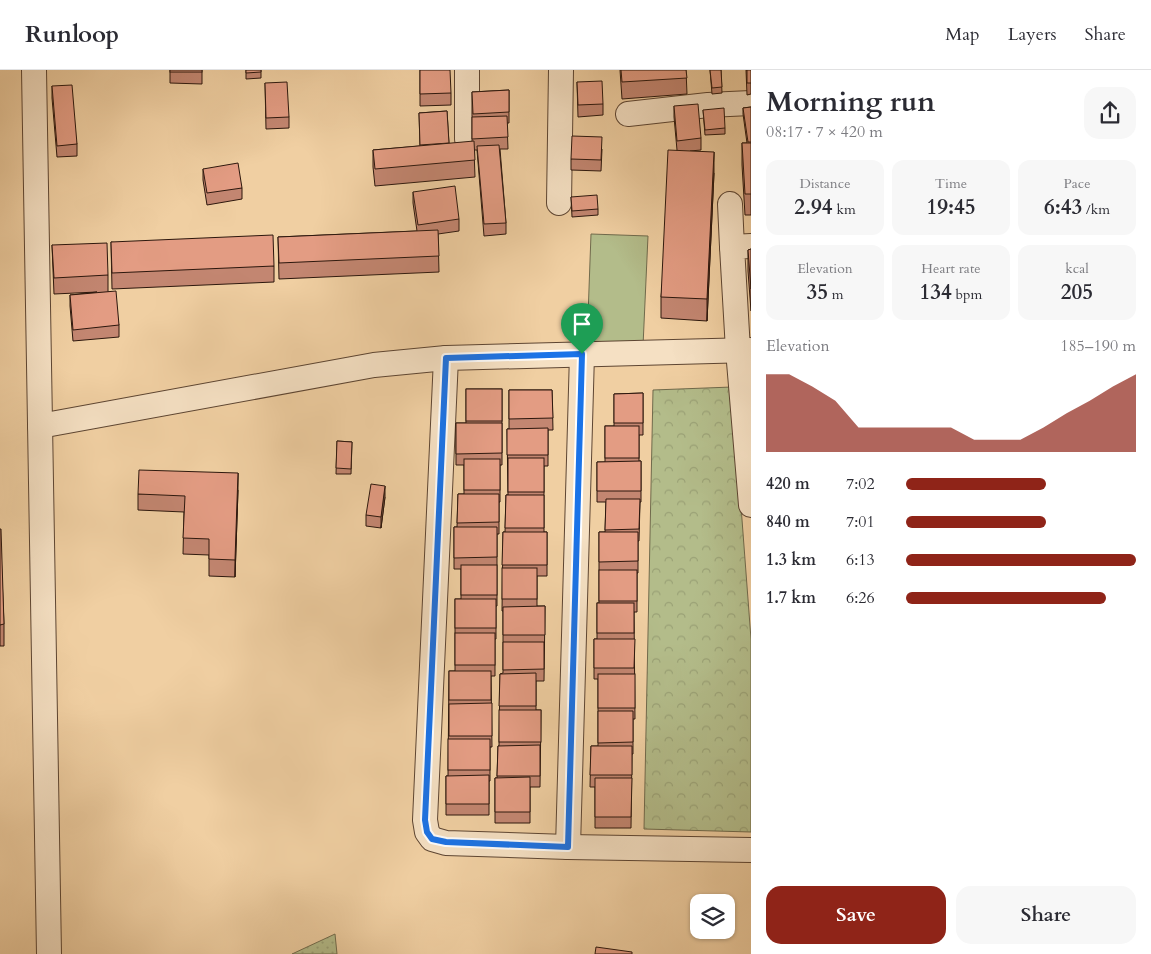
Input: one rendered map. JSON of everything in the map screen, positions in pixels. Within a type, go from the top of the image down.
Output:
[{"type":"street","points":[[34,70],[49,954]]},
{"type":"street","points":[[467,70],[467,139]]},
{"type":"street","points":[[559,203],[561,70]]},
{"type":"street","points":[[628,114],[708,105],[751,103]]},
{"type":"street","points":[[730,204],[741,247],[751,505]]},
{"type":"street","points":[[40,426],[374,365],[446,358],[744,350]]},
{"type":"street","points":[[568,847],[582,354]]},
{"type":"street","points":[[446,358],[425,820],[427,832],[432,839],[446,842],[568,847],[751,850]]},
{"type":"green space","points":[[591,234],[648,236],[643,346],[587,344]]},
{"type":"green space","points":[[732,387],[751,639],[751,832],[644,829],[653,390]]},
{"type":"green space","points":[[335,934],[337,954],[292,954]]},
{"type":"building","points":[[170,70],[202,70],[202,72],[170,72]]},
{"type":"building","points":[[246,70],[261,70],[261,72],[246,73]]},
{"type":"building","points":[[420,70],[450,70],[451,93],[420,94]]},
{"type":"building","points":[[621,70],[686,70],[687,78],[622,82]]},
{"type":"building","points":[[710,70],[721,70],[722,87],[712,88]]},
{"type":"building","points":[[747,70],[751,70],[751,83],[747,83]]},
{"type":"building","points":[[602,81],[603,104],[578,105],[577,82]]},
{"type":"building","points":[[287,82],[289,117],[266,118],[265,83]]},
{"type":"building","points":[[72,85],[77,144],[57,146],[52,86]]},
{"type":"building","points":[[509,90],[509,112],[473,114],[472,92]]},
{"type":"building","points":[[698,104],[701,138],[677,141],[674,106]]},
{"type":"building","points":[[751,107],[751,142],[748,142],[743,108]]},
{"type":"building","points":[[724,108],[725,128],[705,130],[703,110]]},
{"type":"building","points":[[447,111],[449,143],[420,145],[419,113]]},
{"type":"building","points":[[507,116],[508,137],[472,139],[472,117]]},
{"type":"building","points":[[572,136],[602,137],[601,160],[571,159]]},
{"type":"building","points":[[474,141],[475,160],[375,169],[373,150]]},
{"type":"building","points":[[742,143],[751,143],[751,194],[745,194]]},
{"type":"building","points":[[499,145],[506,223],[484,224],[477,146]]},
{"type":"building","points":[[668,150],[714,152],[707,299],[661,297]]},
{"type":"building","points":[[238,163],[242,188],[207,193],[203,169]]},
{"type":"building","points":[[455,186],[459,219],[418,225],[413,192]]},
{"type":"building","points":[[597,195],[598,209],[572,211],[571,197]]},
{"type":"building","points":[[438,230],[439,256],[279,263],[278,237]]},
{"type":"building","points":[[273,235],[274,266],[112,273],[111,242]]},
{"type":"building","points":[[107,243],[108,275],[54,278],[52,245]]},
{"type":"building","points":[[751,249],[751,289],[748,250]]},
{"type":"building","points":[[116,291],[119,325],[73,330],[70,295]]},
{"type":"building","points":[[466,389],[502,389],[502,421],[466,421]]},
{"type":"building","points":[[509,390],[552,390],[553,418],[509,419]]},
{"type":"building","points":[[643,393],[643,423],[614,423],[614,394]]},
{"type":"building","points":[[456,423],[502,423],[502,453],[456,454]]},
{"type":"building","points":[[605,426],[639,426],[639,458],[605,458]]},
{"type":"building","points":[[548,428],[548,455],[507,455],[507,429]]},
{"type":"building","points":[[337,441],[352,442],[351,469],[336,468]]},
{"type":"building","points":[[508,458],[544,458],[544,492],[508,492]]},
{"type":"building","points":[[464,459],[500,459],[500,490],[464,490]]},
{"type":"building","points":[[641,461],[641,491],[597,491],[597,462]]},
{"type":"building","points":[[139,470],[238,473],[235,560],[209,559],[209,539],[183,538],[185,496],[138,494]]},
{"type":"building","points":[[371,484],[385,486],[381,517],[366,515]]},
{"type":"building","points":[[458,494],[499,494],[499,522],[457,523]]},
{"type":"building","points":[[506,495],[544,495],[544,528],[505,528]]},
{"type":"building","points":[[606,499],[640,499],[639,529],[605,530]]},
{"type":"building","points":[[454,527],[497,527],[497,557],[454,558]]},
{"type":"building","points":[[0,529],[4,624],[0,625]]},
{"type":"building","points":[[503,532],[547,532],[547,565],[502,565]]},
{"type":"building","points":[[599,532],[638,532],[638,561],[599,562]]},
{"type":"building","points":[[461,565],[497,565],[497,595],[461,595]]},
{"type":"building","points":[[502,568],[537,568],[537,599],[502,599]]},
{"type":"building","points":[[599,570],[637,570],[637,601],[599,601]]},
{"type":"building","points":[[455,599],[496,599],[496,628],[455,628]]},
{"type":"building","points":[[597,603],[634,603],[634,633],[597,633]]},
{"type":"building","points":[[545,606],[545,635],[503,635],[503,607]]},
{"type":"building","points":[[455,633],[495,633],[495,665],[455,665]]},
{"type":"building","points":[[594,639],[635,639],[634,668],[594,668]]},
{"type":"building","points":[[503,642],[544,642],[544,669],[503,670]]},
{"type":"building","points":[[449,671],[491,671],[491,700],[449,700]]},
{"type":"building","points":[[536,673],[536,706],[499,706],[500,674]]},
{"type":"building","points":[[598,674],[635,674],[635,708],[598,708]]},
{"type":"building","points":[[492,703],[492,736],[449,736],[449,704]]},
{"type":"building","points":[[499,710],[541,710],[541,742],[499,742]]},
{"type":"building","points":[[598,711],[633,711],[633,742],[598,743]]},
{"type":"building","points":[[448,739],[490,739],[490,770],[448,770]]},
{"type":"building","points":[[540,745],[540,776],[497,776],[498,746]]},
{"type":"building","points":[[591,746],[632,746],[632,775],[590,775]]},
{"type":"building","points":[[489,775],[489,804],[446,804],[446,776]]},
{"type":"building","points":[[530,777],[530,812],[495,812],[495,778]]},
{"type":"building","points":[[595,778],[632,778],[631,817],[595,817]]},
{"type":"building","points":[[596,947],[632,952],[632,954],[595,954]]},
{"type":"route","points":[[582,354],[568,847],[446,842],[432,839],[427,832],[425,820],[446,358],[582,354]]}]
